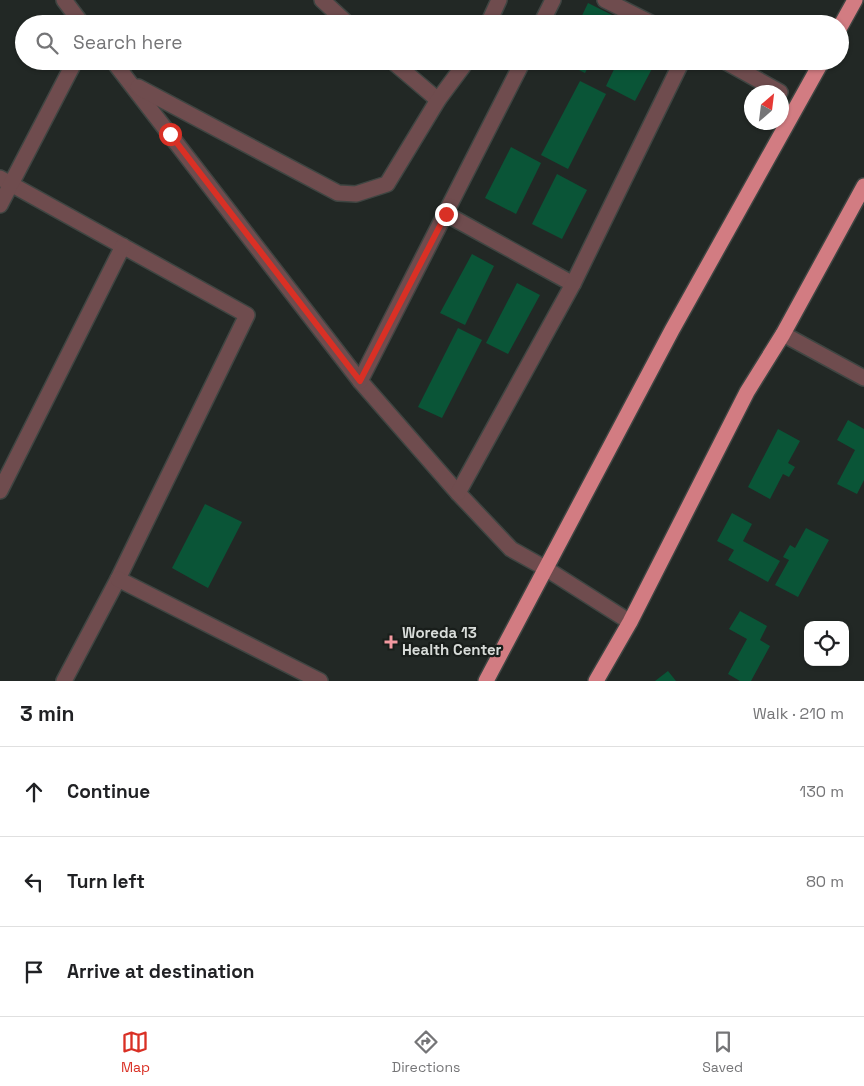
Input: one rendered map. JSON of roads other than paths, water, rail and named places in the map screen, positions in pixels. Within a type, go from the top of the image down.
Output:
[{"type":"highway","points":[[847,15],[855,0]]},
{"type":"highway","points":[[486,681],[677,322],[817,70]]},
{"type":"highway","points":[[596,681],[630,622],[747,392],[783,334],[864,186]]},
{"type":"street","points":[[64,0],[75,15]]},
{"type":"street","points":[[322,0],[338,15]]},
{"type":"street","points":[[492,15],[499,0]]},
{"type":"street","points":[[546,15],[553,0]]},
{"type":"street","points":[[606,0],[635,15]]},
{"type":"street","points":[[0,205],[6,181],[70,70]]},
{"type":"street","points":[[120,70],[360,381],[458,493],[510,549],[545,568],[630,622]]},
{"type":"street","points":[[403,70],[438,100]]},
{"type":"street","points":[[132,84],[338,193],[356,194],[386,184],[438,100],[460,70]]},
{"type":"street","points":[[360,381],[518,70]]},
{"type":"street","points":[[458,493],[572,284],[678,70]]},
{"type":"street","points":[[740,70],[767,85]]},
{"type":"street","points":[[789,97],[799,103]]},
{"type":"street","points":[[6,181],[247,315],[118,579],[64,681]]},
{"type":"street","points":[[446,214],[572,284]]},
{"type":"street","points":[[0,491],[123,246]]},
{"type":"street","points":[[783,334],[864,378]]},
{"type":"street","points":[[118,579],[320,681]]},
{"type":"place","name":"Woreda 13 Health Center","points":[[391,642]]}]
